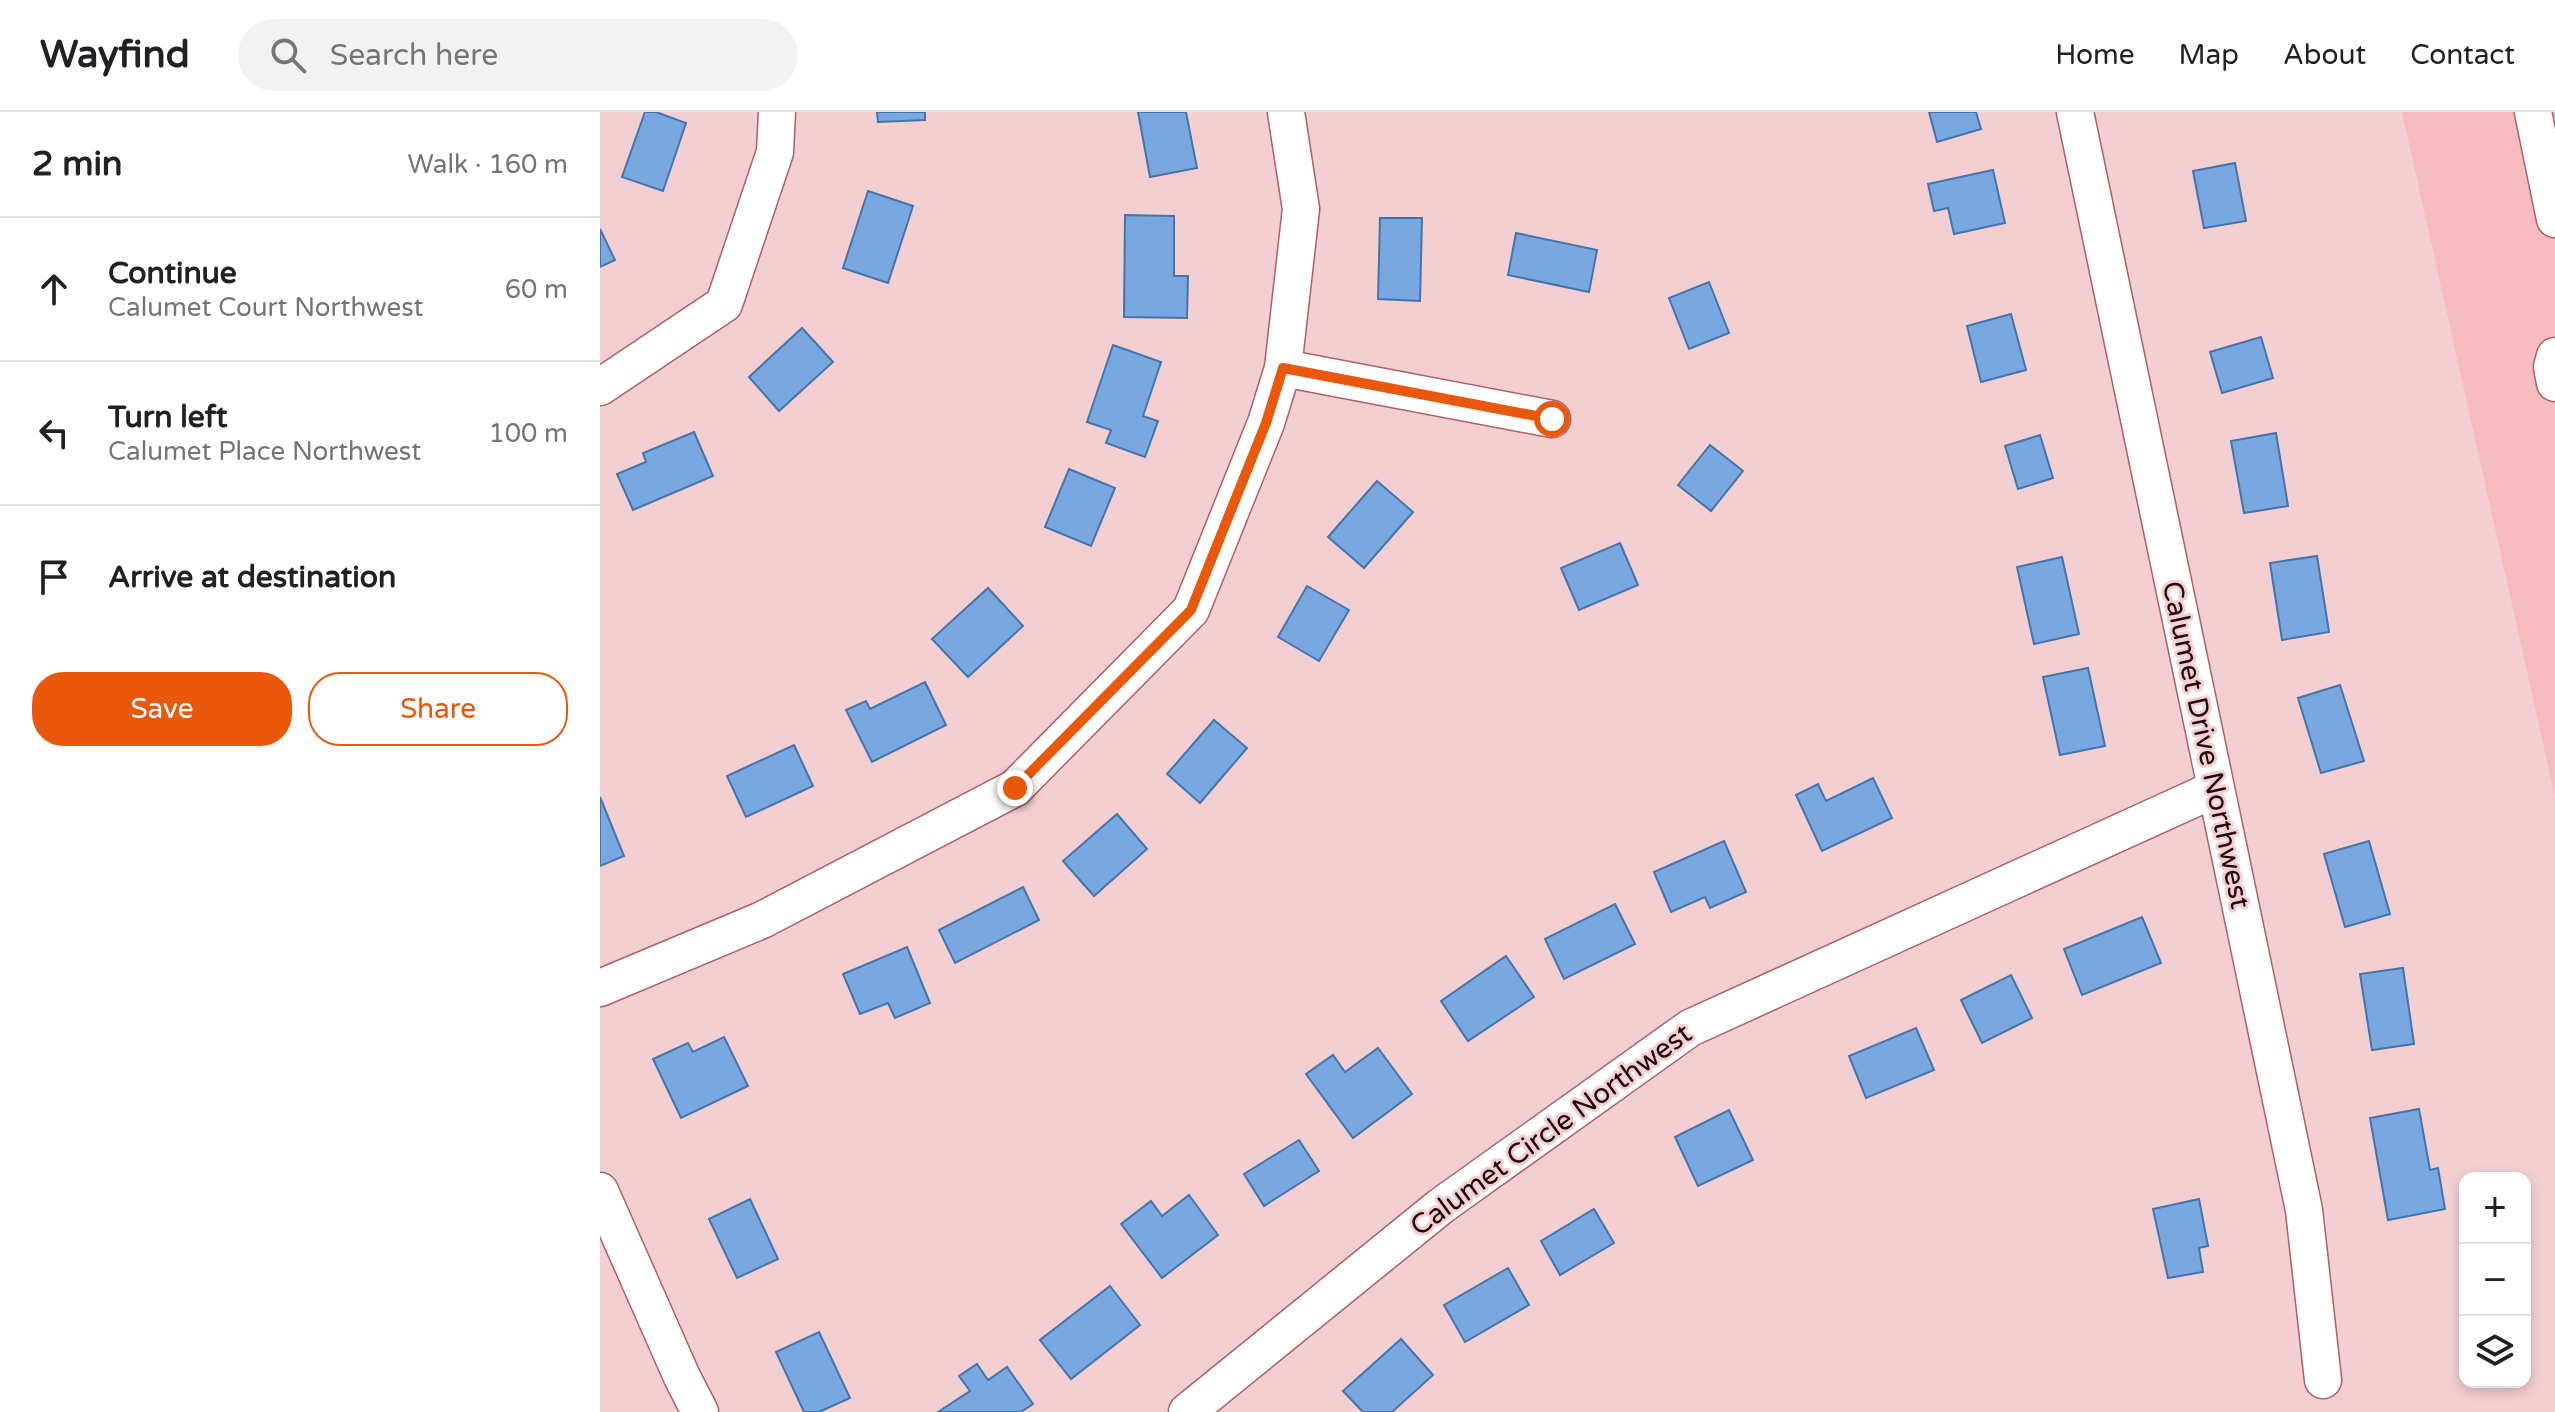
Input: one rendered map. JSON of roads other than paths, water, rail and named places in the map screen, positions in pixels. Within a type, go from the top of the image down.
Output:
[{"type":"street","points":[[600,387],[724,304],[775,152],[777,112]]},
{"type":"street","points":[[600,988],[762,920],[1015,788],[1191,610],[1266,423],[1283,368],[1301,209],[1286,112]]},
{"type":"street","name":"Calumet Drive Northwest","points":[[2075,112],[2304,1210],[2323,1380]]},
{"type":"street","points":[[2533,112],[2555,219]]},
{"type":"street","points":[[2555,356],[2552,367],[2555,383]]},
{"type":"street","points":[[1283,368],[1552,419]]},
{"type":"street","name":"Calumet Circle Northwest","points":[[1187,1412],[1441,1206],[1690,1028],[2215,789]]},
{"type":"street","points":[[600,1191],[700,1412]]}]
